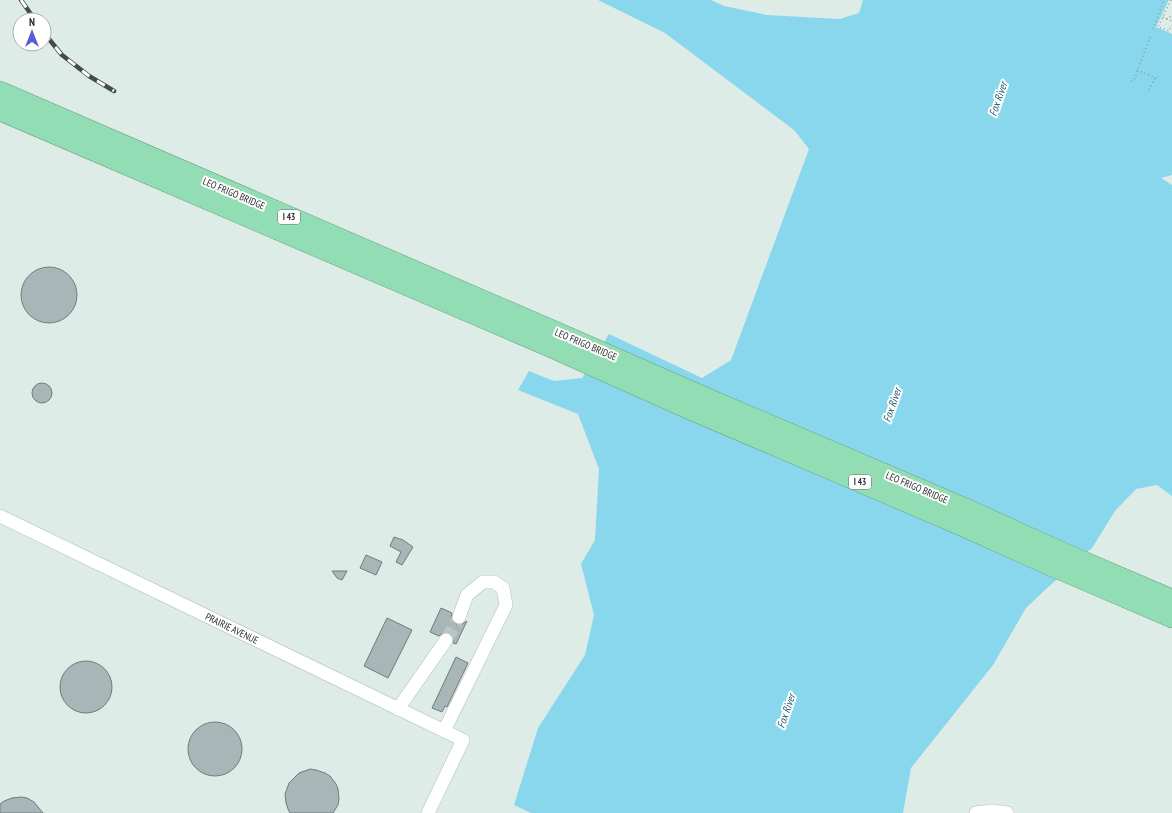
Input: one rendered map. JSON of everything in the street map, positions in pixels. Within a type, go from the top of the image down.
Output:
[{"type":"highway","name":"LEO FRIGO BRIDGE","points":[[0,91],[703,396],[968,509],[1172,599]]},
{"type":"highway","name":"I 43","points":[[0,110],[1172,618]]},
{"type":"street","name":"PRAIRIE AVENUE","points":[[0,516],[463,740],[428,813]]},
{"type":"street","points":[[444,731],[506,604],[503,588],[494,582],[483,582],[467,596],[459,616]]},
{"type":"street","points":[[398,709],[446,640]]},
{"type":"street","points":[[976,813],[992,811],[1007,813]]},
{"type":"path","points":[[1153,29],[1156,17],[1164,0]]},
{"type":"path","points":[[1171,0],[1158,27],[1169,31],[1172,25]]},
{"type":"path","points":[[1166,19],[1171,16],[1172,17]]},
{"type":"path","points":[[1163,17],[1172,21]]},
{"type":"path","points":[[1131,81],[1134,80],[1150,37]]},
{"type":"path","points":[[1137,70],[1158,79]]},
{"type":"path","points":[[1149,90],[1155,78]]},
{"type":"water","name":"Fox River","points":[[598,0],[711,0],[724,6],[767,15],[840,19],[859,13],[863,0],[1169,0],[1156,27],[1172,34],[1172,175],[1161,178],[1172,185],[1172,496],[1157,485],[1136,489],[1115,511],[1092,548],[1026,608],[993,665],[911,768],[903,813],[531,813],[514,805],[538,728],[585,655],[594,615],[581,564],[595,540],[599,469],[578,414],[518,390],[529,371],[554,381],[582,378],[609,334],[702,378],[731,360],[809,149],[794,130],[665,33]]},
{"type":"building","points":[[49,267],[60,269],[69,275],[75,284],[77,295],[75,306],[69,315],[60,321],[49,323],[38,321],[29,315],[23,306],[21,295],[23,284],[29,275],[38,269]]},
{"type":"building","points":[[42,383],[49,386],[52,393],[49,400],[42,403],[35,400],[32,393],[35,386]]},
{"type":"building","points":[[394,537],[403,540],[413,547],[402,565],[396,562],[401,552],[390,546]]},
{"type":"building","points":[[366,555],[382,562],[376,575],[360,568]]},
{"type":"building","points":[[332,571],[347,571],[342,580],[337,578]]},
{"type":"building","points":[[441,608],[452,613],[451,619],[456,624],[461,625],[467,621],[456,644],[453,643],[453,637],[450,633],[443,633],[439,636],[430,632]]},
{"type":"building","points":[[387,618],[412,630],[388,678],[364,666]]},
{"type":"building","points":[[456,657],[468,663],[447,707],[445,706],[442,712],[432,708]]},
{"type":"building","points":[[81,661],[91,661],[105,668],[112,682],[112,692],[105,706],[91,713],[81,713],[71,709],[64,702],[60,692],[60,682],[64,672],[71,665]]},
{"type":"building","points":[[210,722],[220,722],[230,726],[238,734],[242,744],[242,754],[238,764],[230,772],[220,776],[210,776],[200,772],[192,764],[188,754],[188,744],[192,734],[200,726]]},
{"type":"building","points":[[310,769],[325,773],[330,776],[336,784],[339,799],[338,805],[333,813],[290,813],[286,803],[285,794],[289,783],[299,773]]},
{"type":"building","points":[[12,798],[27,798],[34,802],[43,813],[0,813],[0,804]]},
{"type":"tunnel","points":[[446,640],[459,617]]},
{"type":"railway","points":[[21,0],[29,12]]},
{"type":"railway","points":[[52,43],[62,55],[89,76],[114,91]]}]
